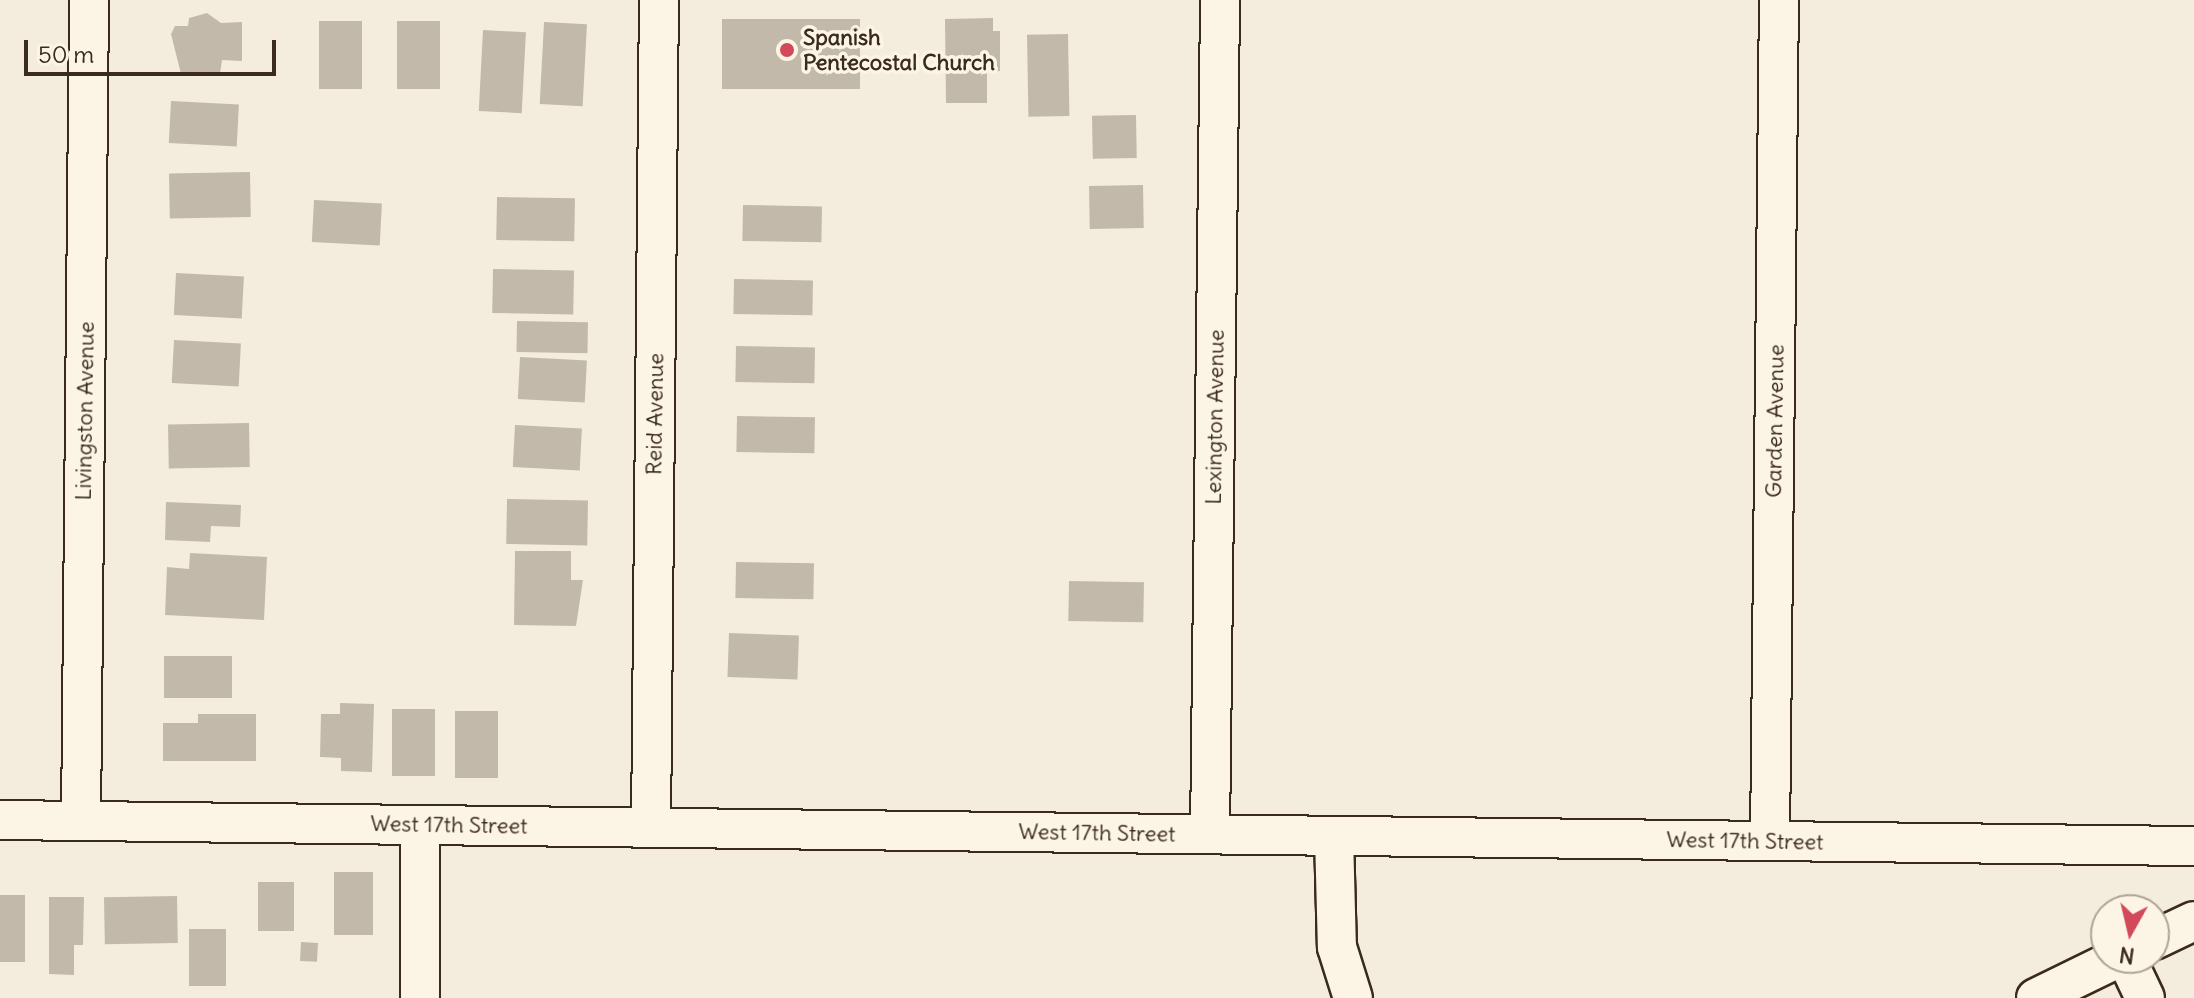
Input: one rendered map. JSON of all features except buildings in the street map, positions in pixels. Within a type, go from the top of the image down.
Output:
[{"type":"street","name":"Livingston Avenue","points":[[81,821],[89,0]]},
{"type":"street","name":"Reid Avenue","points":[[651,828],[659,0]]},
{"type":"street","name":"Lexington Avenue","points":[[1210,834],[1220,0]]},
{"type":"street","name":"Garden Avenue","points":[[1770,841],[1779,0]]},
{"type":"street","name":"West 17th Street","points":[[0,820],[2194,846]]},
{"type":"street","points":[[420,825],[420,998]]},
{"type":"street","points":[[1334,836],[1337,947],[1353,998]]},
{"type":"street","points":[[2170,932],[2194,921]]},
{"type":"street","points":[[2036,998],[2090,972]]},
{"type":"street","points":[[2134,974],[2145,998]]},
{"type":"place","name":"Spanish Pentecostal Church","points":[[787,50]]}]
